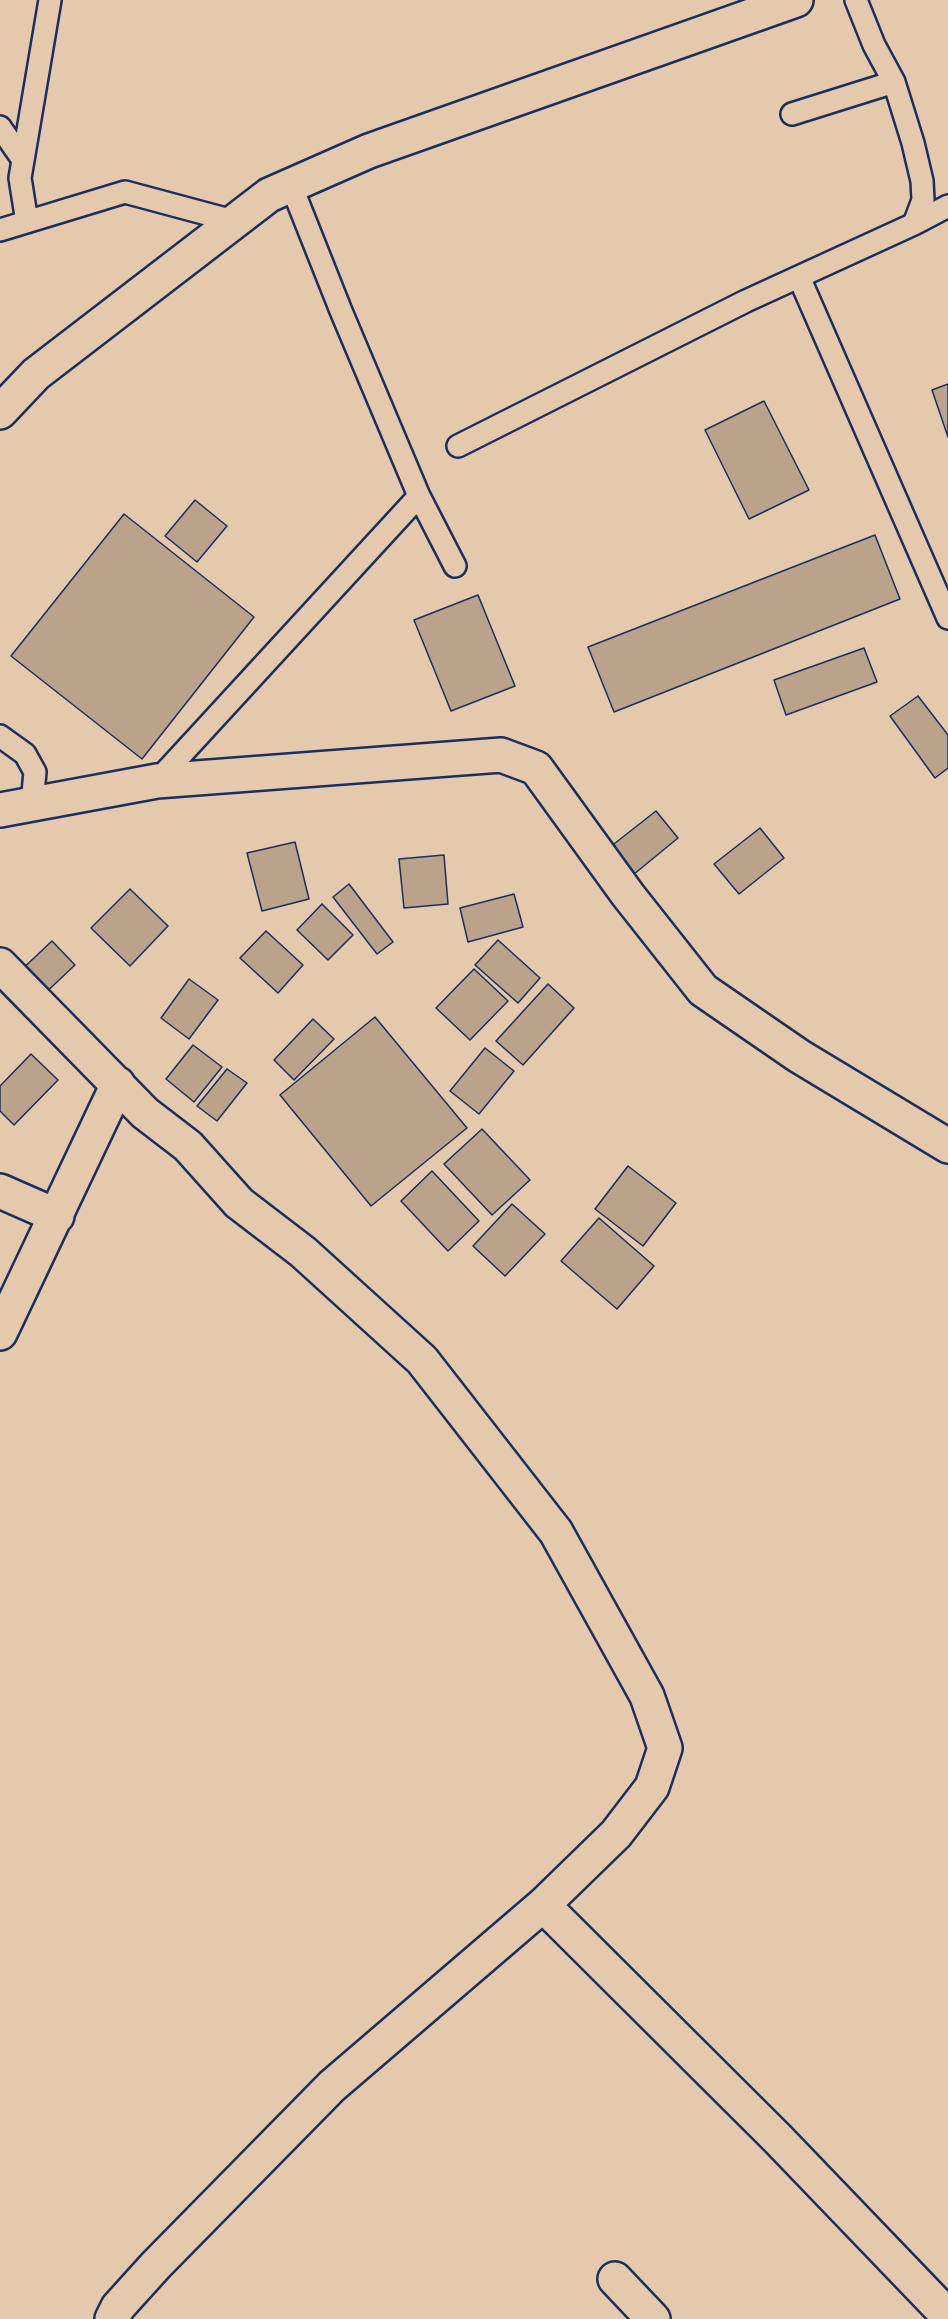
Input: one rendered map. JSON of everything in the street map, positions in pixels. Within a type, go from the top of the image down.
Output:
[{"type":"street","points":[[0,412],[36,374],[268,195],[369,151],[796,0]]},
{"type":"street","points":[[0,810],[158,781],[501,755],[536,768],[628,895],[703,990],[799,1056],[948,1146]]},
{"type":"street","points":[[0,965],[145,1113],[188,1146],[239,1203],[303,1252],[422,1360],[556,1532],[647,1696],[665,1748],[652,1787],[616,1834],[543,1905],[332,2086],[156,2265],[118,2307],[112,2319]]},
{"type":"street","points":[[0,1333],[118,1084]]},
{"type":"street","points":[[0,1191],[57,1216]]},
{"type":"street","points":[[543,1905],[778,2139],[948,2316]]},
{"type":"street","points":[[615,2279],[653,2319]]},
{"type":"lane","points":[[27,222],[20,178],[50,0]]},
{"type":"lane","points":[[856,0],[874,45],[894,82],[914,143],[922,181],[922,200],[914,224]]},
{"type":"lane","points":[[792,114],[894,82]]},
{"type":"lane","points":[[0,127],[23,160]]},
{"type":"lane","points":[[291,185],[419,496],[455,566]]},
{"type":"lane","points":[[0,230],[125,192],[233,221]]},
{"type":"lane","points":[[458,446],[948,206]]},
{"type":"lane","points":[[799,277],[948,618]]},
{"type":"lane","points":[[158,781],[419,496]]},
{"type":"lane","points":[[0,736],[25,754],[35,772],[32,803]]},
{"type":"building","points":[[948,384],[948,437],[932,390]]},
{"type":"building","points":[[764,401],[809,490],[749,519],[705,430]]},
{"type":"building","points":[[195,500],[227,526],[197,562],[165,536]]},
{"type":"building","points":[[124,514],[254,617],[142,759],[11,656]]},
{"type":"building","points":[[875,535],[900,599],[614,712],[588,647]]},
{"type":"building","points":[[478,595],[515,686],[451,711],[414,620]]},
{"type":"building","points":[[864,648],[877,682],[786,715],[774,680]]},
{"type":"building","points":[[918,696],[948,735],[948,768],[935,778],[890,716]]},
{"type":"building","points":[[656,811],[678,838],[628,879],[605,851]]},
{"type":"building","points":[[760,828],[784,858],[739,894],[714,864]]},
{"type":"building","points":[[295,842],[309,899],[262,911],[247,853]]},
{"type":"building","points":[[444,855],[448,904],[404,908],[399,859]]},
{"type":"building","points":[[349,884],[393,942],[377,954],[333,897]]},
{"type":"building","points":[[130,889],[168,926],[130,966],[91,928]]},
{"type":"building","points":[[514,894],[523,927],[468,942],[460,908]]},
{"type":"building","points":[[322,904],[353,935],[328,960],[297,930]]},
{"type":"building","points":[[266,931],[303,965],[278,993],[240,958]]},
{"type":"building","points":[[498,940],[540,978],[518,1003],[475,965]]},
{"type":"building","points":[[52,941],[75,965],[40,998],[17,974]]},
{"type":"building","points":[[474,969],[508,1001],[470,1040],[436,1008]]},
{"type":"building","points":[[189,979],[218,1000],[189,1039],[161,1018]]},
{"type":"building","points":[[548,984],[574,1008],[523,1065],[496,1041]]},
{"type":"building","points":[[375,1017],[467,1128],[371,1206],[280,1095]]},
{"type":"building","points":[[313,1019],[334,1039],[294,1080],[274,1060]]},
{"type":"building","points":[[193,1045],[222,1067],[194,1102],[166,1079]]},
{"type":"building","points":[[485,1048],[514,1071],[479,1114],[450,1091]]},
{"type":"building","points":[[31,1054],[58,1080],[14,1125],[0,1111],[0,1086]]},
{"type":"building","points":[[227,1069],[247,1083],[217,1121],[197,1106]]},
{"type":"building","points":[[482,1129],[530,1180],[492,1215],[444,1164]]},
{"type":"building","points":[[628,1166],[676,1203],[643,1246],[595,1209]]},
{"type":"building","points":[[432,1171],[479,1221],[448,1251],[401,1201]]},
{"type":"building","points":[[512,1204],[545,1234],[505,1276],[473,1246]]},
{"type":"building","points":[[599,1218],[654,1266],[617,1309],[561,1261]]}]
